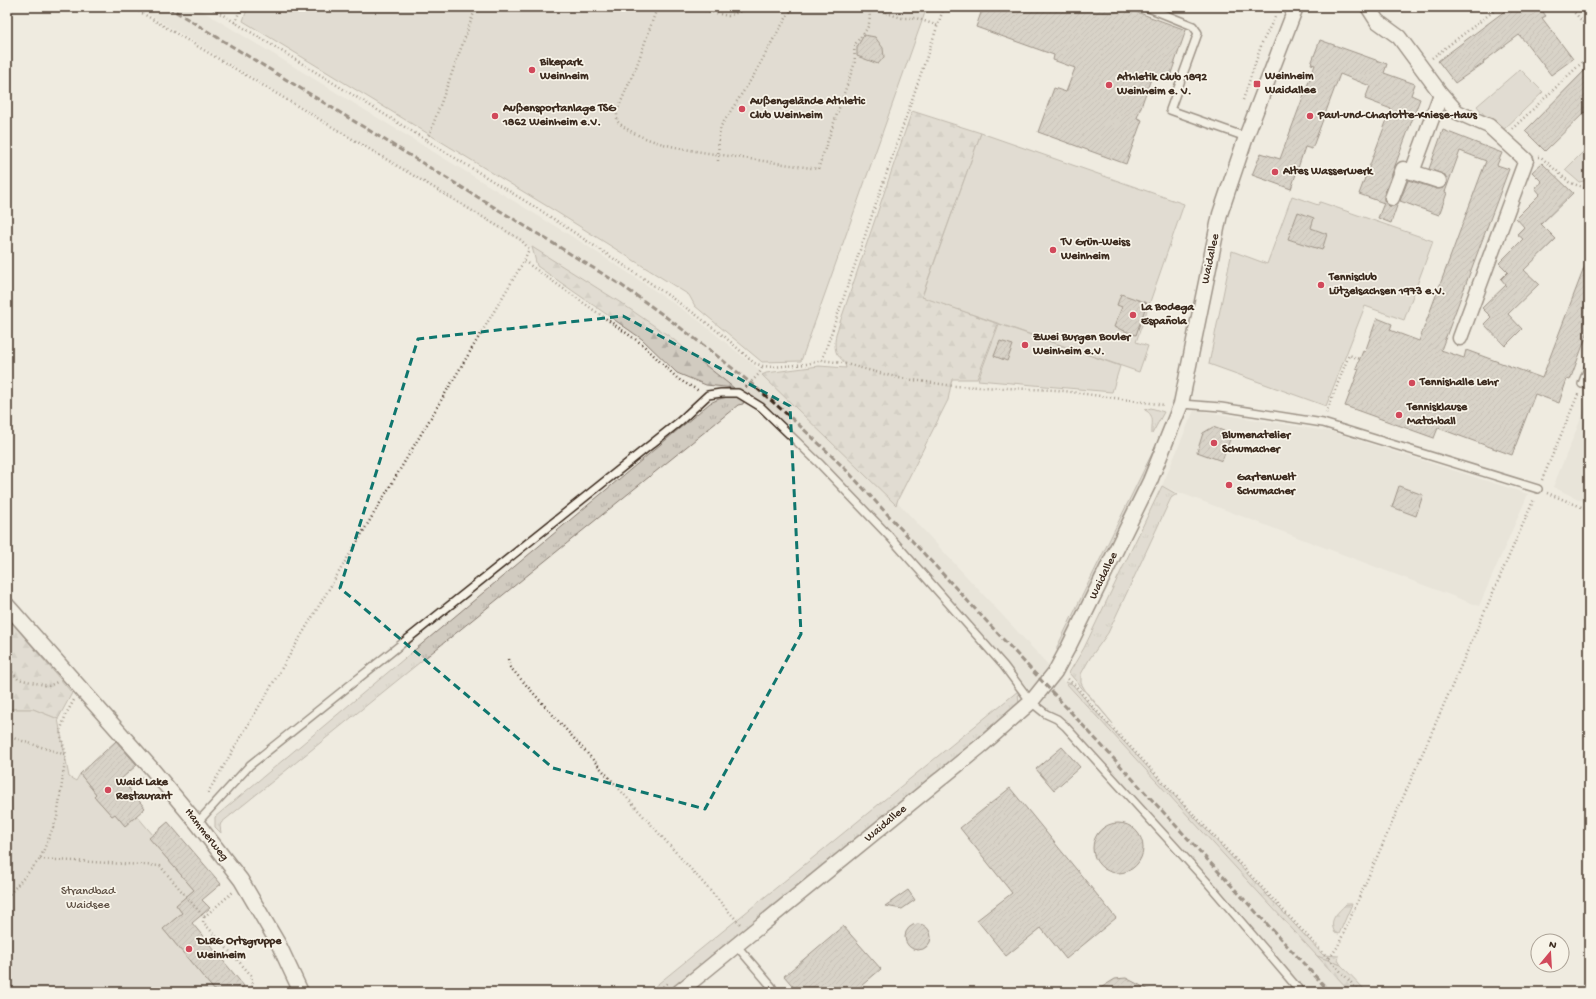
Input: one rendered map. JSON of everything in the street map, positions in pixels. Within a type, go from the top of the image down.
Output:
[{"type":"street","name":"Waidallee","points":[[679,992],[982,745],[1031,702],[1055,672],[1150,481],[1175,405],[1220,214],[1246,137],[1296,7]]},
{"type":"street","points":[[1368,7],[1377,21],[1399,37],[1420,67],[1457,112],[1489,126],[1526,160],[1460,338]]},
{"type":"street","points":[[1412,172],[1441,94]]},
{"type":"street","points":[[1392,198],[1403,168],[1439,181]]},
{"type":"street","name":"Hammerweg","points":[[7,605],[197,823],[243,884],[279,945],[301,992]]},
{"type":"lane","points":[[1146,7],[1193,26],[1198,33],[1170,110],[1246,137]]},
{"type":"lane","points":[[1582,384],[1589,366]]},
{"type":"lane","points":[[197,823],[250,765],[679,422],[708,395],[738,393],[762,407],[819,462],[890,537],[1004,666],[1031,702],[1065,726],[1208,883],[1301,992]]},
{"type":"lane","points":[[1175,405],[1221,407],[1323,423],[1538,489]]},
{"type":"lane","points":[[736,946],[772,987]]},
{"type":"path","points":[[132,7],[521,240],[529,249],[524,261],[212,785],[206,798]]},
{"type":"path","points":[[210,7],[543,212],[695,314],[725,337],[754,363],[762,366],[773,367],[807,364],[822,360],[842,363],[899,378],[954,386],[1057,390],[1175,405]]},
{"type":"path","points":[[236,23],[241,7]]},
{"type":"path","points":[[426,140],[430,133],[476,7]]},
{"type":"path","points":[[659,7],[657,8],[617,111],[617,121],[631,132],[661,143],[693,152],[718,154],[818,169],[855,62],[854,46],[862,34],[868,29],[870,19],[868,7],[902,18],[916,18],[938,26]]},
{"type":"path","points":[[693,7],[728,16],[752,7]]},
{"type":"path","points":[[718,161],[721,126],[754,75],[793,7]]},
{"type":"path","points":[[822,360],[944,7]]},
{"type":"path","points":[[1420,67],[1499,7]]},
{"type":"path","points":[[1569,7],[1589,28]]},
{"type":"path","points":[[1503,138],[1589,56]]},
{"type":"path","points":[[1526,160],[1541,157],[1569,182],[1589,190]]},
{"type":"path","points":[[524,261],[642,344],[678,378],[691,388],[708,395]]},
{"type":"path","points":[[1323,423],[1349,355],[1360,359]]},
{"type":"path","points":[[738,393],[755,378],[762,366]]},
{"type":"path","points":[[1166,411],[1175,405]]},
{"type":"path","points":[[1538,489],[1589,510]]},
{"type":"path","points":[[1329,959],[1338,946],[1496,582]]},
{"type":"path","points":[[508,659],[510,667],[740,924],[746,919]]},
{"type":"path","points":[[7,666],[18,679],[49,686],[69,676]]},
{"type":"path","points":[[1055,672],[1076,686],[1092,706],[1360,992]]},
{"type":"path","points":[[7,897],[40,859],[57,818],[66,755],[60,732],[66,714],[75,698],[83,692]]},
{"type":"path","points":[[7,736],[66,755]]},
{"type":"path","points":[[40,859],[160,866],[204,917]]},
{"type":"path","points":[[243,884],[204,917],[202,922],[251,975],[253,986],[247,992]]},
{"type":"path","points":[[657,992],[668,982]]},
{"type":"highlighted area","points":[[623,316],[790,406],[801,634],[705,809],[553,768],[340,588],[418,339]]},
{"type":"shaded area","points":[[137,7],[196,7],[581,242],[698,320],[768,377],[879,482],[1351,992],[1309,992],[848,493],[795,442],[734,388],[669,336],[621,303]]},
{"type":"shaded area","points":[[1589,399],[1589,504],[1553,487]]},
{"type":"shaded area","points":[[1194,410],[1332,432],[1528,494],[1479,606],[1162,486]]},
{"type":"green space","name":"Außengelände Athletic Club Weinheim","points":[[248,7],[927,7],[801,361],[762,362],[695,306],[689,295],[555,211],[243,21]]},
{"type":"green space","points":[[1520,69],[1543,92],[1501,132],[1477,106]]},
{"type":"green space","points":[[912,111],[981,133],[922,296],[998,324],[977,379],[952,379],[948,400],[896,505],[762,375],[766,373],[819,366],[846,368],[836,352],[836,334]]},
{"type":"green space","name":"TV Grün-Weiss Weinheim","points":[[981,133],[1184,204],[1136,342],[1148,346],[1139,372],[922,297]]},
{"type":"green space","points":[[1589,146],[1589,180],[1579,182],[1565,170]]},
{"type":"green space","name":"Tennisclub Lützelsachsen 1973 e.V.","points":[[1292,196],[1318,205],[1320,202],[1433,241],[1404,320],[1365,306],[1326,406],[1209,364],[1232,251],[1267,264]]},
{"type":"green space","points":[[532,247],[621,303],[669,336],[734,388],[706,385],[677,373],[642,339],[537,266]]},
{"type":"green space","name":"Zwei Burgen Bouler Weinheim e.V.","points":[[999,324],[1120,366],[1112,392],[978,380]]},
{"type":"green space","points":[[728,397],[736,397],[744,400],[743,404],[738,405],[221,823],[221,833],[215,827],[215,817],[710,403]]},
{"type":"green space","points":[[1151,408],[1164,412],[1152,434],[1152,418],[1151,415],[1145,410]]},
{"type":"green space","points":[[1164,429],[1165,433],[1061,650],[1057,650],[1057,647]]},
{"type":"green space","points":[[1162,486],[1178,495],[1171,498],[1108,633],[1090,658],[1081,674],[1081,683],[1085,690],[1113,724],[1069,673],[1084,648]]},
{"type":"green space","points":[[7,617],[72,693],[58,719],[33,709],[7,709]]},
{"type":"green space","points":[[1065,682],[1072,684],[1096,712],[1323,955],[1339,956],[1338,960],[1341,965],[1317,956]]},
{"type":"green space","points":[[1018,691],[1019,706],[670,992],[648,992]]},
{"type":"green space","name":"Strandbad Waidsee","points":[[7,709],[33,709],[58,719],[69,777],[76,781],[80,774],[96,794],[94,796],[112,816],[115,814],[125,826],[137,816],[153,835],[150,839],[194,890],[176,905],[182,913],[163,929],[216,992],[7,992]]},
{"type":"green space","points":[[1346,904],[1352,904],[1339,934],[1335,933],[1332,924],[1334,917]]},
{"type":"green space","points":[[1317,956],[1341,965],[1367,992],[1351,992]]},
{"type":"building","name":"Athletik Club 1892 Weinheim e. V.","points":[[983,7],[1123,7],[1186,30],[1168,82],[1152,76],[1137,118],[1142,120],[1126,164],[1038,132],[1054,88],[1066,92],[1075,68],[1053,60],[1054,55],[976,27]]},
{"type":"building","points":[[1510,7],[1539,7],[1546,16],[1542,18],[1573,59],[1551,75],[1519,35],[1483,62],[1484,63],[1455,83],[1438,61]]},
{"type":"building","points":[[864,35],[875,37],[883,48],[884,57],[878,64],[857,56],[857,47]]},
{"type":"building","points":[[1320,40],[1387,64],[1384,73],[1415,84],[1411,95],[1420,99],[1384,195],[1384,200],[1389,206],[1394,206],[1398,203],[1391,223],[1378,218],[1384,203],[1359,194],[1391,109],[1365,99],[1370,86],[1340,74],[1312,149],[1305,147],[1291,189],[1252,175],[1261,153],[1280,159],[1315,65],[1311,64]]},
{"type":"building","points":[[1589,66],[1589,108],[1545,151],[1525,131]]},
{"type":"building","points":[[1443,130],[1502,153],[1497,165],[1509,169],[1441,350],[1464,358],[1466,350],[1542,378],[1589,255],[1589,329],[1570,380],[1567,379],[1559,403],[1535,394],[1512,455],[1438,428],[1434,438],[1345,406],[1359,369],[1356,368],[1363,351],[1365,352],[1377,318],[1392,324],[1390,330],[1419,341],[1486,161],[1460,151],[1445,192],[1447,193],[1439,215],[1400,201],[1408,180],[1437,189],[1444,188],[1447,184],[1445,175],[1429,169]]},
{"type":"building","points":[[1542,163],[1573,193],[1541,224],[1556,239],[1524,270],[1539,284],[1508,314],[1522,329],[1505,346],[1484,324],[1491,317],[1482,308],[1506,285],[1501,279],[1508,272],[1499,263],[1523,239],[1517,234],[1524,227],[1516,218],[1540,194],[1535,188],[1542,182],[1532,172]]},
{"type":"building","name":"Tennisclub Lützelsachsen 1973 e.V.","points":[[1298,212],[1314,218],[1311,228],[1327,234],[1322,250],[1288,239]]},
{"type":"building","name":"TV Grün-Weiss Weinheim","points":[[1121,294],[1147,303],[1136,335],[1114,327],[1122,307],[1117,305]]},
{"type":"building","name":"Zwei Burgen Bouler Weinheim e.V.","points":[[1000,341],[1013,345],[1007,361],[994,356]]},
{"type":"building","name":"Blumenatelier Schumacher","points":[[1213,427],[1232,434],[1222,461],[1197,452],[1203,433]]},
{"type":"building","points":[[1399,486],[1423,495],[1416,516],[1392,507]]},
{"type":"building","points":[[116,741],[137,765],[121,779],[145,808],[125,826],[115,814],[112,816],[94,796],[96,794],[80,774]]},
{"type":"building","points":[[1062,747],[1080,767],[1054,790],[1036,769]]},
{"type":"building","points":[[1010,788],[1116,918],[1066,959],[1041,928],[1006,956],[977,920],[1012,893],[960,828]]},
{"type":"building","points":[[168,822],[221,884],[202,900],[210,908],[192,923],[244,986],[236,992],[216,992],[163,929],[182,913],[176,905],[194,890],[149,838]]},
{"type":"building","points":[[1113,823],[1123,823],[1136,830],[1143,843],[1143,853],[1136,866],[1123,873],[1113,873],[1104,869],[1097,862],[1093,853],[1093,843],[1097,834],[1104,827]]},
{"type":"building","points":[[908,890],[915,900],[902,909],[885,906]]},
{"type":"building","points":[[918,924],[927,928],[931,937],[927,946],[918,950],[909,946],[905,937],[909,928]]},
{"type":"building","points":[[843,926],[881,969],[854,992],[798,992],[784,976]]},
{"type":"building","points":[[1126,978],[1153,992],[1094,992],[1115,979]]},
{"type":"railway","points":[[168,7],[621,285],[711,351],[769,399],[797,423],[851,475],[1330,992]]},
{"type":"place","name":"Bikepark Weinheim","points":[[532,70]]},
{"type":"place","name":"Weinheim Waidallee","points":[[1257,84]]},
{"type":"place","name":"Athletik Club 1892 Weinheim e. V.","points":[[1109,85]]},
{"type":"place","name":"Außengelände Athletic Club Weinheim","points":[[742,109]]},
{"type":"place","name":"Außensportanlage TSG 1862 Weinheim e.V.","points":[[495,116]]},
{"type":"place","name":"Paul-und-Charlotte-Kniese-Haus","points":[[1310,116]]},
{"type":"place","name":"Altes Wasserwerk","points":[[1275,172]]},
{"type":"place","name":"TV Grün-Weiss Weinheim","points":[[1053,250]]},
{"type":"place","name":"Tennisclub Lützelsachsen 1973 e.V.","points":[[1321,285]]},
{"type":"place","name":"La Bodega Española","points":[[1133,315]]},
{"type":"place","name":"Zwei Burgen Bouler Weinheim e.V.","points":[[1025,345]]},
{"type":"place","name":"Tennishalle Lehr","points":[[1412,383]]},
{"type":"place","name":"Tennisklause Matchball","points":[[1399,415]]},
{"type":"place","name":"Blumenatelier Schumacher","points":[[1214,443]]},
{"type":"place","name":"Gartenwelt Schumacher","points":[[1229,485]]},
{"type":"place","name":"Waid Lake Restaurant","points":[[108,790]]},
{"type":"place","name":"DLRG Ortsgruppe Weinheim","points":[[189,949]]}]
